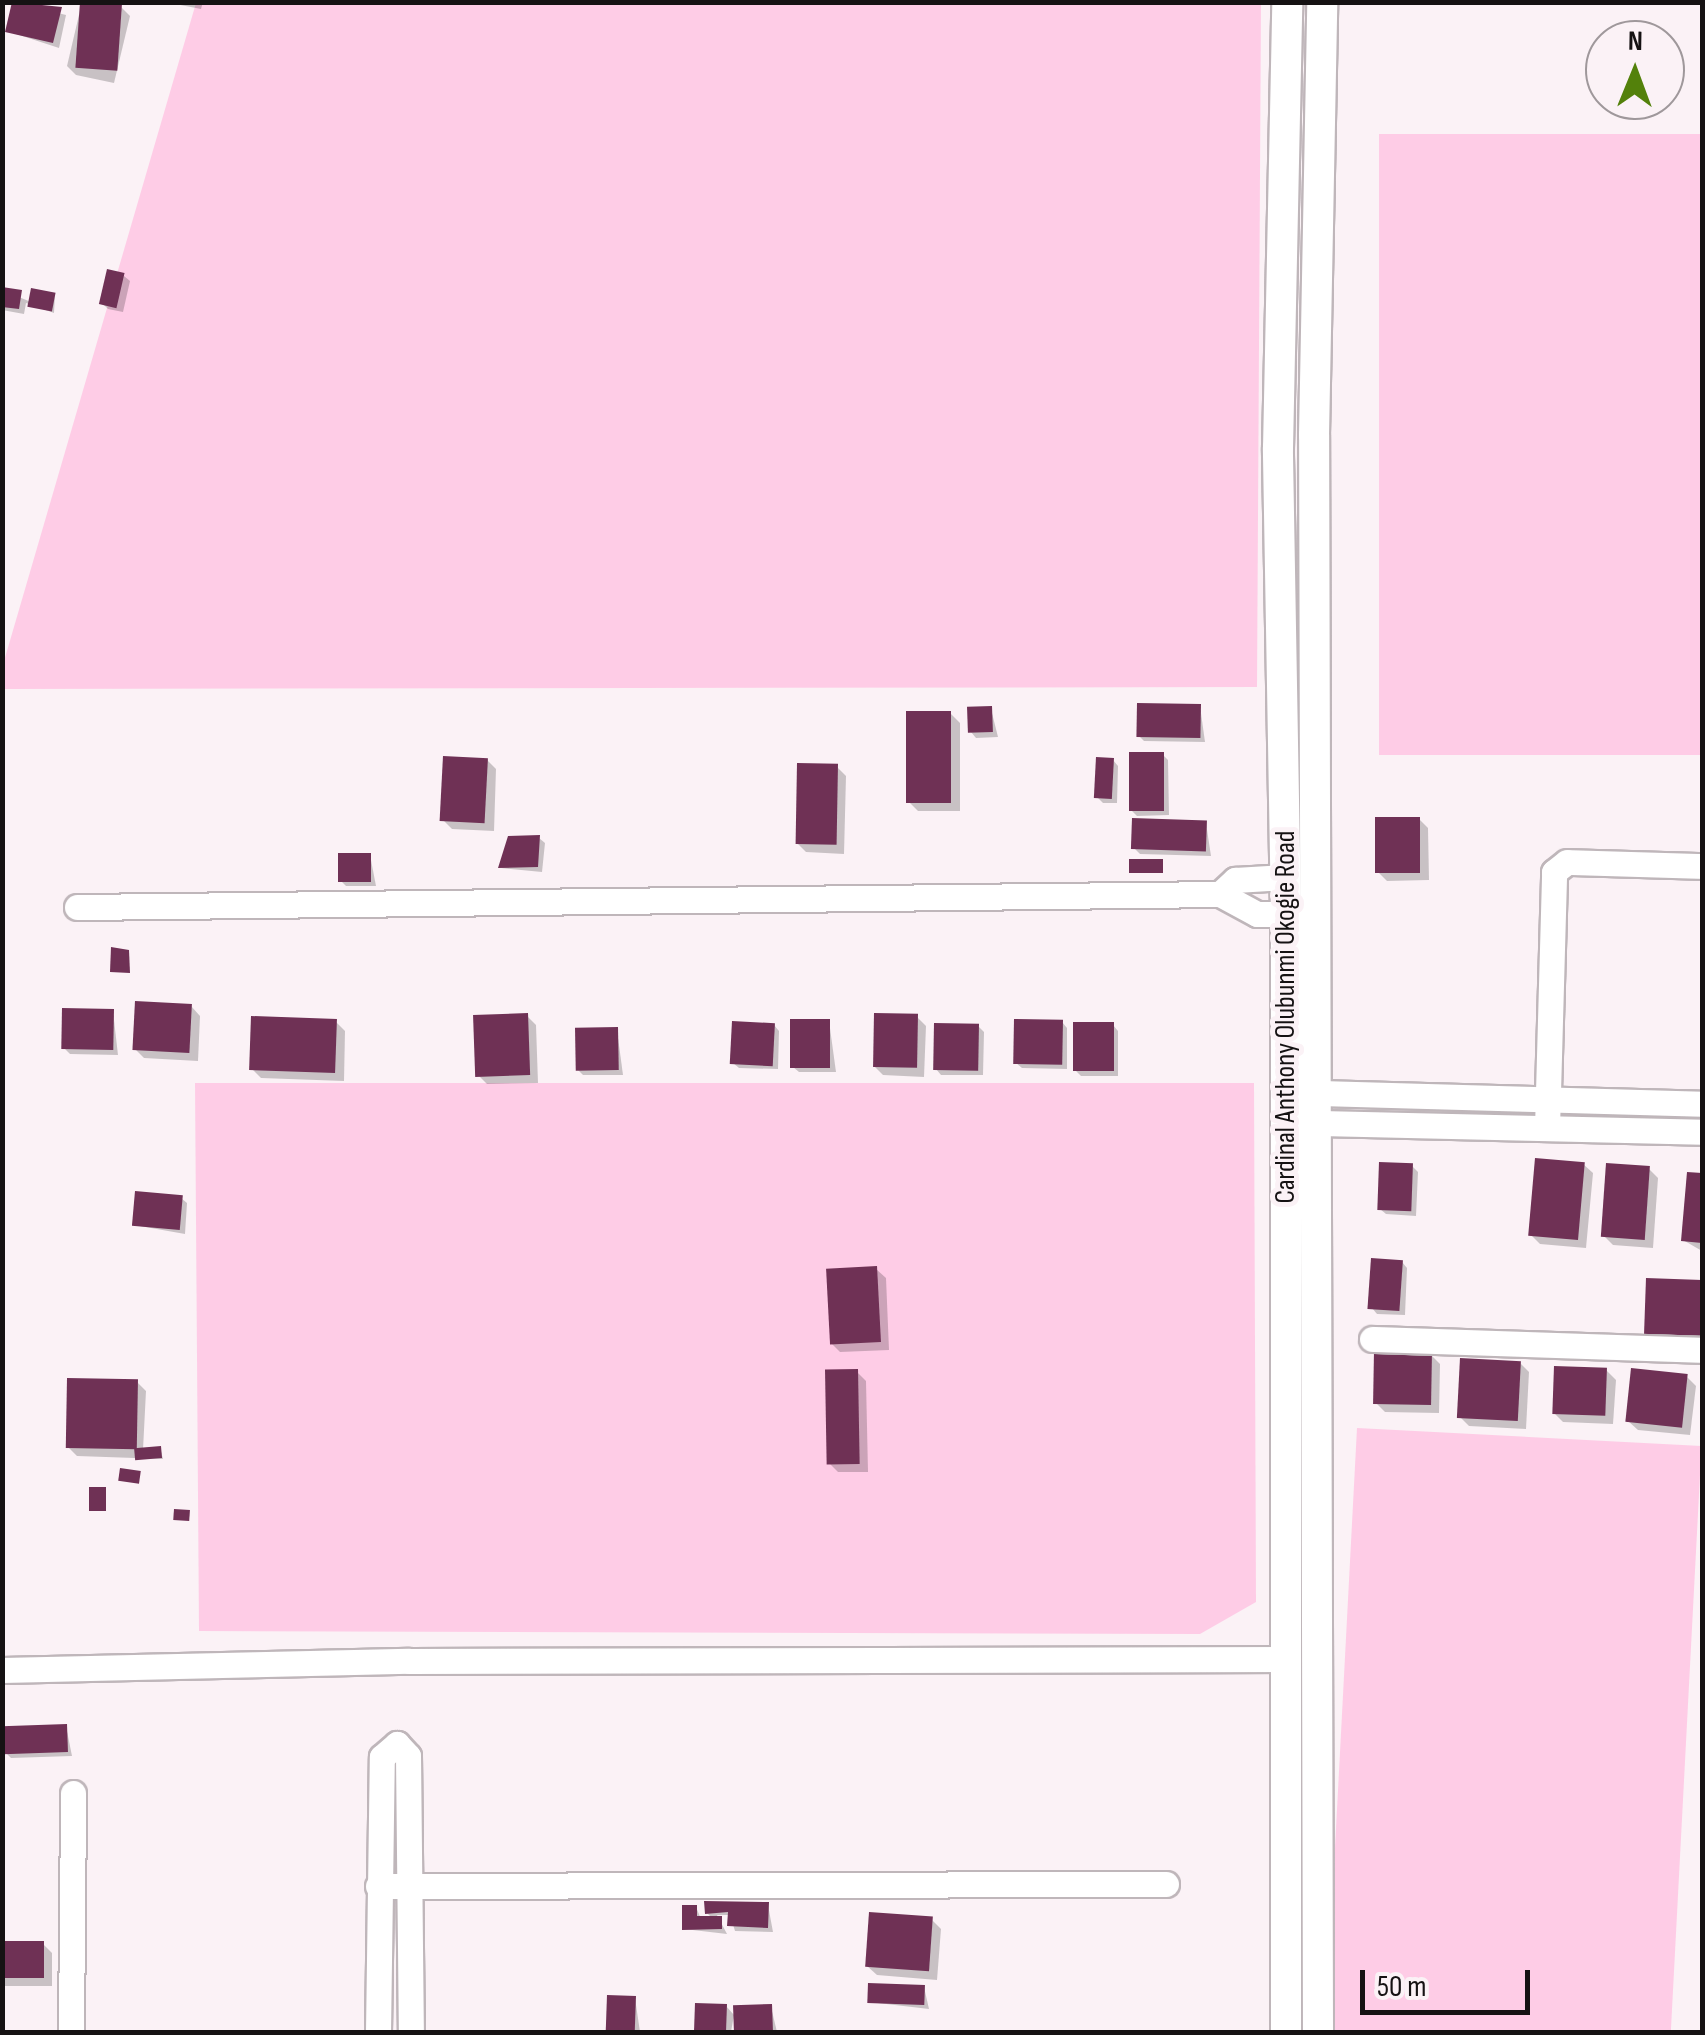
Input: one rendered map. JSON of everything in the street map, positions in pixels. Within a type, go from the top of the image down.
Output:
[{"type":"street","name":"Cardinal Anthony Olubunmi Okogie Road","points":[[1286,2028],[1286,914],[1278,448],[1287,2]]},
{"type":"street","name":"Cardinal Anthony Olubunmi Okogie Road","points":[[1318,2028],[1320,1108],[1314,435],[1322,2]]},
{"type":"street","points":[[1547,1128],[1554,872],[1568,862],[1702,866]]},
{"type":"street","points":[[1220,894],[1235,880],[1285,877]]},
{"type":"street","points":[[77,907],[1220,894],[1246,911],[1286,914]]},
{"type":"street","points":[[1320,1108],[1548,1101],[1702,1104]]},
{"type":"street","points":[[1320,1108],[1547,1128],[1702,1132]]},
{"type":"street","points":[[1372,1338],[1702,1350]]},
{"type":"street","points":[[2,1670],[409,1661],[1288,1658]]},
{"type":"street","points":[[378,2032],[382,1757],[397,1744],[408,1756],[411,2032]]},
{"type":"street","points":[[71,2032],[72,1793]]},
{"type":"street","points":[[378,1886],[1166,1884]]},
{"type":"street","points":[[1286,2028],[1318,2028]]},
{"type":"shaded area","points":[[196,3],[1261,3],[1257,687],[3,689],[2,668]]},
{"type":"shaded area","points":[[1379,134],[1702,134],[1702,755],[1379,755]]},
{"type":"shaded area","points":[[195,1083],[1254,1083],[1256,1602],[1200,1634],[199,1631]]},
{"type":"shaded area","points":[[1357,1428],[1702,1446],[1671,2032],[1325,2031]]},
{"type":"building","points":[[12,2],[62,7],[53,43],[5,32]]},
{"type":"building","points":[[80,2],[122,5],[117,71],[75,68]]},
{"type":"building","points":[[107,269],[125,273],[116,308],[99,304]]},
{"type":"building","points":[[2,287],[22,290],[19,309],[2,307]]},
{"type":"building","points":[[31,288],[56,293],[52,311],[27,307]]},
{"type":"building","points":[[1137,703],[1201,704],[1200,738],[1136,737]]},
{"type":"building","points":[[992,706],[993,732],[968,733],[967,707]]},
{"type":"building","points":[[906,711],[951,711],[951,803],[906,803]]},
{"type":"building","points":[[1129,752],[1164,752],[1164,811],[1129,811]]},
{"type":"building","points":[[443,756],[488,758],[485,823],[440,821]]},
{"type":"building","points":[[1096,757],[1114,758],[1112,799],[1094,798]]},
{"type":"building","points":[[797,763],[838,764],[837,845],[796,844]]},
{"type":"building","points":[[1375,817],[1420,817],[1420,873],[1375,873]]},
{"type":"building","points":[[1132,818],[1207,821],[1206,852],[1131,849]]},
{"type":"building","points":[[540,835],[538,867],[498,868],[508,836]]},
{"type":"building","points":[[338,853],[371,853],[371,882],[338,882]]},
{"type":"building","points":[[1129,859],[1163,859],[1163,873],[1129,873]]},
{"type":"building","points":[[111,947],[129,950],[130,973],[110,972]]},
{"type":"building","points":[[135,1001],[192,1004],[189,1053],[132,1050]]},
{"type":"building","points":[[62,1008],[114,1009],[113,1050],[61,1049]]},
{"type":"building","points":[[528,1013],[530,1075],[475,1077],[473,1015]]},
{"type":"building","points":[[874,1013],[918,1014],[917,1068],[873,1067]]},
{"type":"building","points":[[251,1016],[337,1019],[335,1073],[249,1070]]},
{"type":"building","points":[[790,1019],[830,1019],[830,1068],[790,1068]]},
{"type":"building","points":[[1014,1019],[1063,1020],[1062,1065],[1013,1064]]},
{"type":"building","points":[[732,1021],[775,1023],[773,1066],[730,1064]]},
{"type":"building","points":[[1073,1022],[1114,1022],[1114,1071],[1073,1071]]},
{"type":"building","points":[[934,1023],[979,1024],[978,1071],[933,1070]]},
{"type":"building","points":[[618,1027],[619,1070],[576,1071],[575,1028]]},
{"type":"building","points":[[1535,1158],[1585,1162],[1578,1240],[1528,1236]]},
{"type":"building","points":[[1379,1162],[1413,1163],[1411,1211],[1377,1210]]},
{"type":"building","points":[[1606,1163],[1650,1166],[1645,1240],[1601,1237]]},
{"type":"building","points":[[1687,1172],[1702,1173],[1702,1243],[1681,1241]]},
{"type":"building","points":[[135,1191],[183,1195],[180,1230],[132,1226]]},
{"type":"building","points":[[1371,1258],[1403,1260],[1399,1311],[1367,1309]]},
{"type":"building","points":[[877,1266],[881,1342],[830,1345],[826,1269]]},
{"type":"building","points":[[1646,1278],[1702,1280],[1700,1337],[1644,1335]]},
{"type":"building","points":[[1374,1351],[1432,1352],[1431,1405],[1373,1404]]},
{"type":"building","points":[[1460,1358],[1521,1361],[1518,1421],[1457,1418]]},
{"type":"building","points":[[1554,1366],[1607,1368],[1605,1416],[1552,1414]]},
{"type":"building","points":[[1631,1368],[1688,1374],[1682,1428],[1625,1422]]},
{"type":"building","points":[[858,1369],[860,1464],[827,1465],[825,1370]]},
{"type":"building","points":[[67,1378],[138,1379],[137,1449],[66,1448]]},
{"type":"building","points":[[161,1446],[162,1458],[135,1460],[134,1448]]},
{"type":"building","points":[[120,1468],[141,1471],[139,1484],[118,1481]]},
{"type":"building","points":[[89,1487],[106,1487],[106,1511],[89,1511]]},
{"type":"building","points":[[174,1509],[190,1510],[189,1521],[173,1520]]},
{"type":"building","points":[[67,1724],[68,1752],[3,1754],[2,1726]]},
{"type":"building","points":[[704,1901],[769,1902],[768,1928],[727,1926],[728,1912],[705,1914]]},
{"type":"building","points":[[682,1905],[697,1905],[697,1916],[722,1916],[722,1929],[682,1930]]},
{"type":"building","points":[[869,1912],[933,1916],[929,1971],[865,1967]]},
{"type":"building","points":[[2,1941],[44,1941],[44,1978],[2,1978]]},
{"type":"building","points":[[868,1983],[925,1985],[924,2005],[867,2003]]},
{"type":"building","points":[[607,1995],[636,1996],[635,2032],[606,2032]]},
{"type":"building","points":[[695,2003],[727,2004],[726,2032],[694,2032]]},
{"type":"building","points":[[772,2004],[773,2032],[734,2032],[733,2005]]}]
